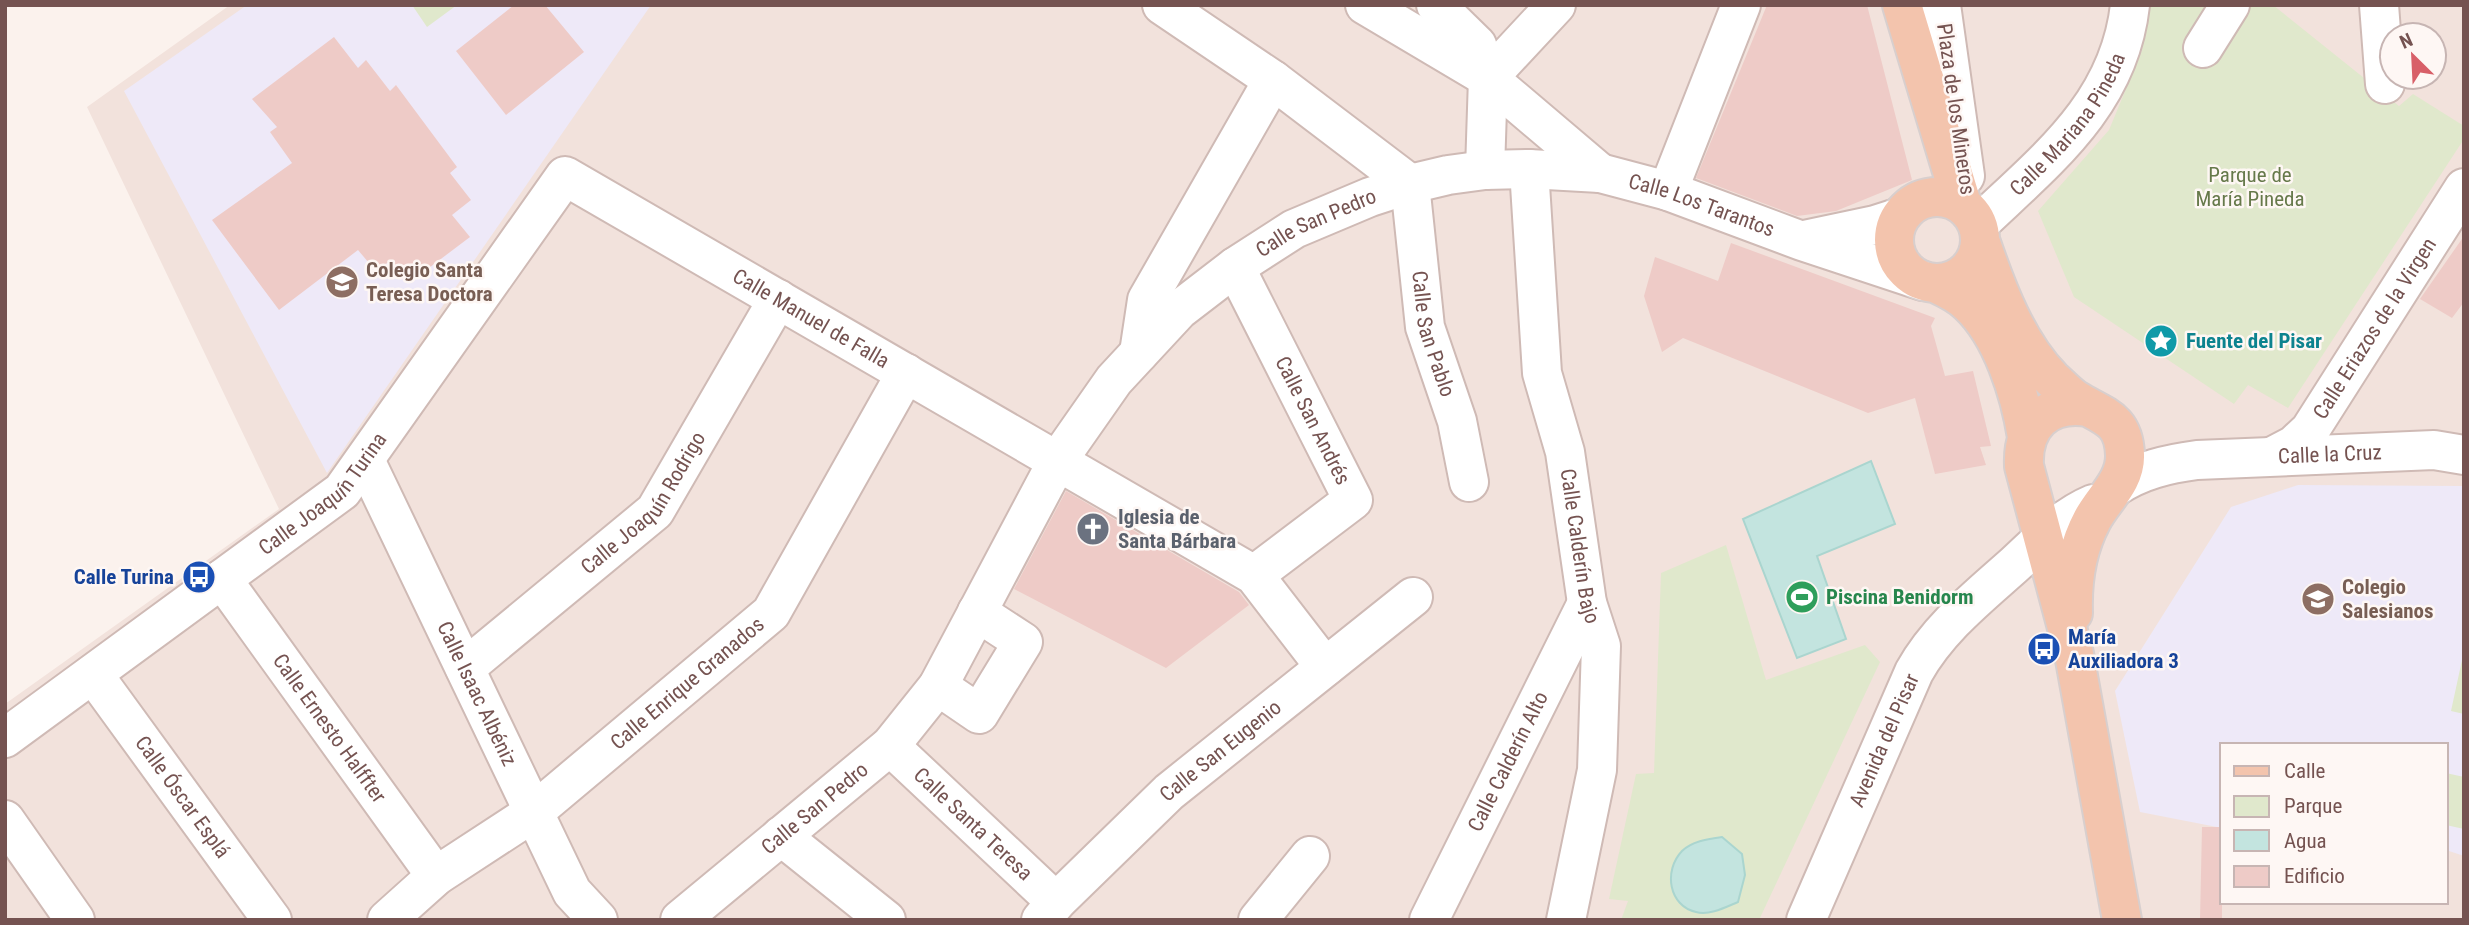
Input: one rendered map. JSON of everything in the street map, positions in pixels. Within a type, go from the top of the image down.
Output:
[{"type":"main road","points":[[1902,5],[1943,144],[1953,217],[2044,370],[2059,386],[2088,407]]},
{"type":"main road","points":[[1930,282],[1950,282],[1967,272],[1978,256],[1953,217]]},
{"type":"main road","points":[[1953,217],[1894,235],[1896,254],[1907,271],[1969,304],[1989,331],[2015,387],[2027,437]]},
{"type":"main road","points":[[2074,654],[2072,607],[2076,568],[2091,522],[2105,495],[2122,475],[2126,460],[2125,446],[2112,420],[2101,412],[2074,405],[2052,410],[2035,424],[2027,437],[2024,466],[2074,654],[2122,920]]},
{"type":"main road","points":[[2029,480],[2044,497],[2059,505],[2076,507],[2105,495]]},
{"type":"street","points":[[1162,5],[1273,80],[1410,184]]},
{"type":"street","name":"Calle Los Tarantos","points":[[1365,5],[1488,78],[1600,173]]},
{"type":"street","points":[[1436,5],[1477,45],[1488,78],[1485,170]]},
{"type":"street","points":[[1488,78],[1556,5]]},
{"type":"street","points":[[1668,191],[1741,5]]},
{"type":"street","name":"Plaza de los Mineros","points":[[1941,5],[1953,217]]},
{"type":"street","name":"Calle Mariana Pineda","points":[[1953,217],[2068,139],[2103,91],[2127,35],[2130,5]]},
{"type":"street","points":[[2203,48],[2230,5]]},
{"type":"street","points":[[1139,353],[1147,300],[1273,80]]},
{"type":"street","points":[[1320,216],[1341,197],[1352,172],[1353,153],[1343,131]]},
{"type":"street","name":"Calle Los Tarantos","points":[[1529,169],[1600,173],[1668,191],[1802,241],[1930,282]]},
{"type":"street","name":"Calle San Pedro","points":[[680,920],[891,746],[938,686],[1058,460],[1114,380],[1179,310],[1235,267],[1294,229],[1320,216],[1410,184],[1485,170],[1529,169]]},
{"type":"street","name":"Calle Calderín Bajo","points":[[1529,169],[1542,373],[1565,452],[1587,603],[1601,646],[1597,769],[1566,920]]},
{"type":"street","name":"Calle Manuel de Falla","points":[[565,176],[1254,575]]},
{"type":"street","name":"Calle Joaquín Turina","points":[[5,738],[342,491],[565,176]]},
{"type":"street","name":"Calle San Pablo","points":[[1410,184],[1425,327],[1457,421],[1469,482]]},
{"type":"street","name":"Calle Eriazos de la Virgen","points":[[2273,456],[2294,446],[2310,430],[2464,188]]},
{"type":"street","name":"Calle Los Tarantos","points":[[1802,241],[1875,225],[1953,217]]},
{"type":"street","name":"Calle San Andrés","points":[[1235,267],[1353,499],[1254,575]]},
{"type":"street","name":"Calle Joaquín Rodrigo","points":[[465,668],[655,511],[778,299]]},
{"type":"street","name":"Calle Enrique Granados","points":[[387,920],[436,876],[534,812],[771,613],[906,373]]},
{"type":"street","name":"Calle la Cruz","points":[[2120,432],[2162,452],[2197,460]]},
{"type":"street","name":"Calle la Cruz","points":[[2105,495],[2145,471],[2197,460],[2434,450],[2464,455]]},
{"type":"street","name":"Calle Isaac Albéniz","points":[[365,460],[572,892],[598,920]]},
{"type":"street","name":"Avenida del Pisar","points":[[1982,594],[2022,534],[2029,480]]},
{"type":"street","name":"Avenida del Pisar","points":[[1806,920],[1914,671],[1934,641],[2044,537],[2069,516],[2105,495]]},
{"type":"street","name":"Avenida del Pisar","points":[[1982,594],[2015,574],[2033,570],[2047,573],[2055,582]]},
{"type":"street","points":[[1254,575],[1325,667]]},
{"type":"street","name":"Calle Ernesto Halffter","points":[[222,579],[436,876]]},
{"type":"street","name":"Calle San Eugenio","points":[[1048,911],[1169,792],[1413,597]]},
{"type":"street","name":"Calle Calderín Alto","points":[[1429,920],[1587,603]]},
{"type":"street","points":[[938,686],[979,714],[1023,642],[977,612]]},
{"type":"street","name":"Calle Óscar Esplá","points":[[93,674],[272,920]]},
{"type":"street","name":"Calle Santa Teresa","points":[[891,746],[1048,911]]},
{"type":"street","points":[[5,820],[75,920]]},
{"type":"street","points":[[781,836],[886,920]]},
{"type":"street","points":[[1258,920],[1310,856]]},
{"type":"shaded area","points":[[230,5],[2464,5],[2464,920],[5,920],[5,704],[279,509],[87,107]]},
{"type":"shaded area","name":"Colegio Santa Teresa Doctora","points":[[247,5],[651,5],[327,473],[124,91]]},
{"type":"shaded area","name":"Colegio Salesianos","points":[[2298,485],[2464,486],[2464,856],[2448,851],[2448,743],[2220,743],[2220,828],[2140,812],[2115,691],[2231,507]]},
{"type":"green space","points":[[412,5],[457,5],[427,27]]},
{"type":"green space","name":"Parque de María Pineda","points":[[2150,5],[2273,5],[2399,106],[2413,94],[2464,126],[2464,139],[2288,408],[2248,385],[2234,404],[2074,297],[2038,211],[2109,130],[2142,50]]},
{"type":"green space","points":[[1726,545],[1766,680],[1865,645],[1880,662],[1759,920],[1621,920],[1628,901],[1609,899],[1636,774],[1654,773],[1661,573]]},
{"type":"green space","points":[[2462,660],[2464,661],[2464,714],[2451,711]]},
{"type":"green space","points":[[2448,773],[2464,777],[2464,829],[2448,825]]},
{"type":"water","name":"Piscina Benidorm","points":[[1871,461],[1895,524],[1817,556],[1846,639],[1797,658],[1743,519]]},
{"type":"water","points":[[1722,837],[1742,854],[1745,875],[1738,902],[1706,913],[1696,912],[1680,903],[1675,895],[1672,868],[1682,851],[1690,845]]},
{"type":"building","points":[[514,5],[545,5],[584,52],[506,115],[456,51]]},
{"type":"building","points":[[1767,5],[1867,5],[1912,180],[1836,211],[1797,216],[1696,178]]},
{"type":"building","points":[[334,37],[358,68],[366,60],[390,91],[396,85],[457,167],[450,173],[471,200],[452,215],[470,237],[409,283],[392,261],[374,269],[358,250],[279,310],[212,220],[292,163],[270,132],[277,127],[252,99]]},
{"type":"building","points":[[2464,236],[2464,302],[2452,318],[2420,299]]},
{"type":"building","points":[[1731,243],[1935,318],[1931,326],[1945,376],[1973,371],[1991,446],[1980,447],[1986,465],[1935,474],[1915,398],[1868,413],[1683,338],[1662,352],[1644,296],[1655,257],[1718,281]]},
{"type":"building","name":"Iglesia de Santa Bárbara","points":[[1066,491],[1239,592],[1249,605],[1166,668],[1014,589]]},
{"type":"building","points":[[2202,827],[2220,827],[2222,920],[2200,920]]},
{"type":"place","name":"Colegio Santa Teresa Doctora","points":[[342,282]]},
{"type":"place","name":"Fuente del Pisar","points":[[2161,341]]},
{"type":"place","name":"Iglesia de Santa Bárbara","points":[[1093,529]]},
{"type":"place","name":"Calle Turina","points":[[199,577]]},
{"type":"place","name":"Piscina Benidorm","points":[[1802,597]]},
{"type":"place","name":"Colegio Salesianos","points":[[2318,599]]},
{"type":"place","name":"María Auxiliadora 3","points":[[2044,649]]}]
